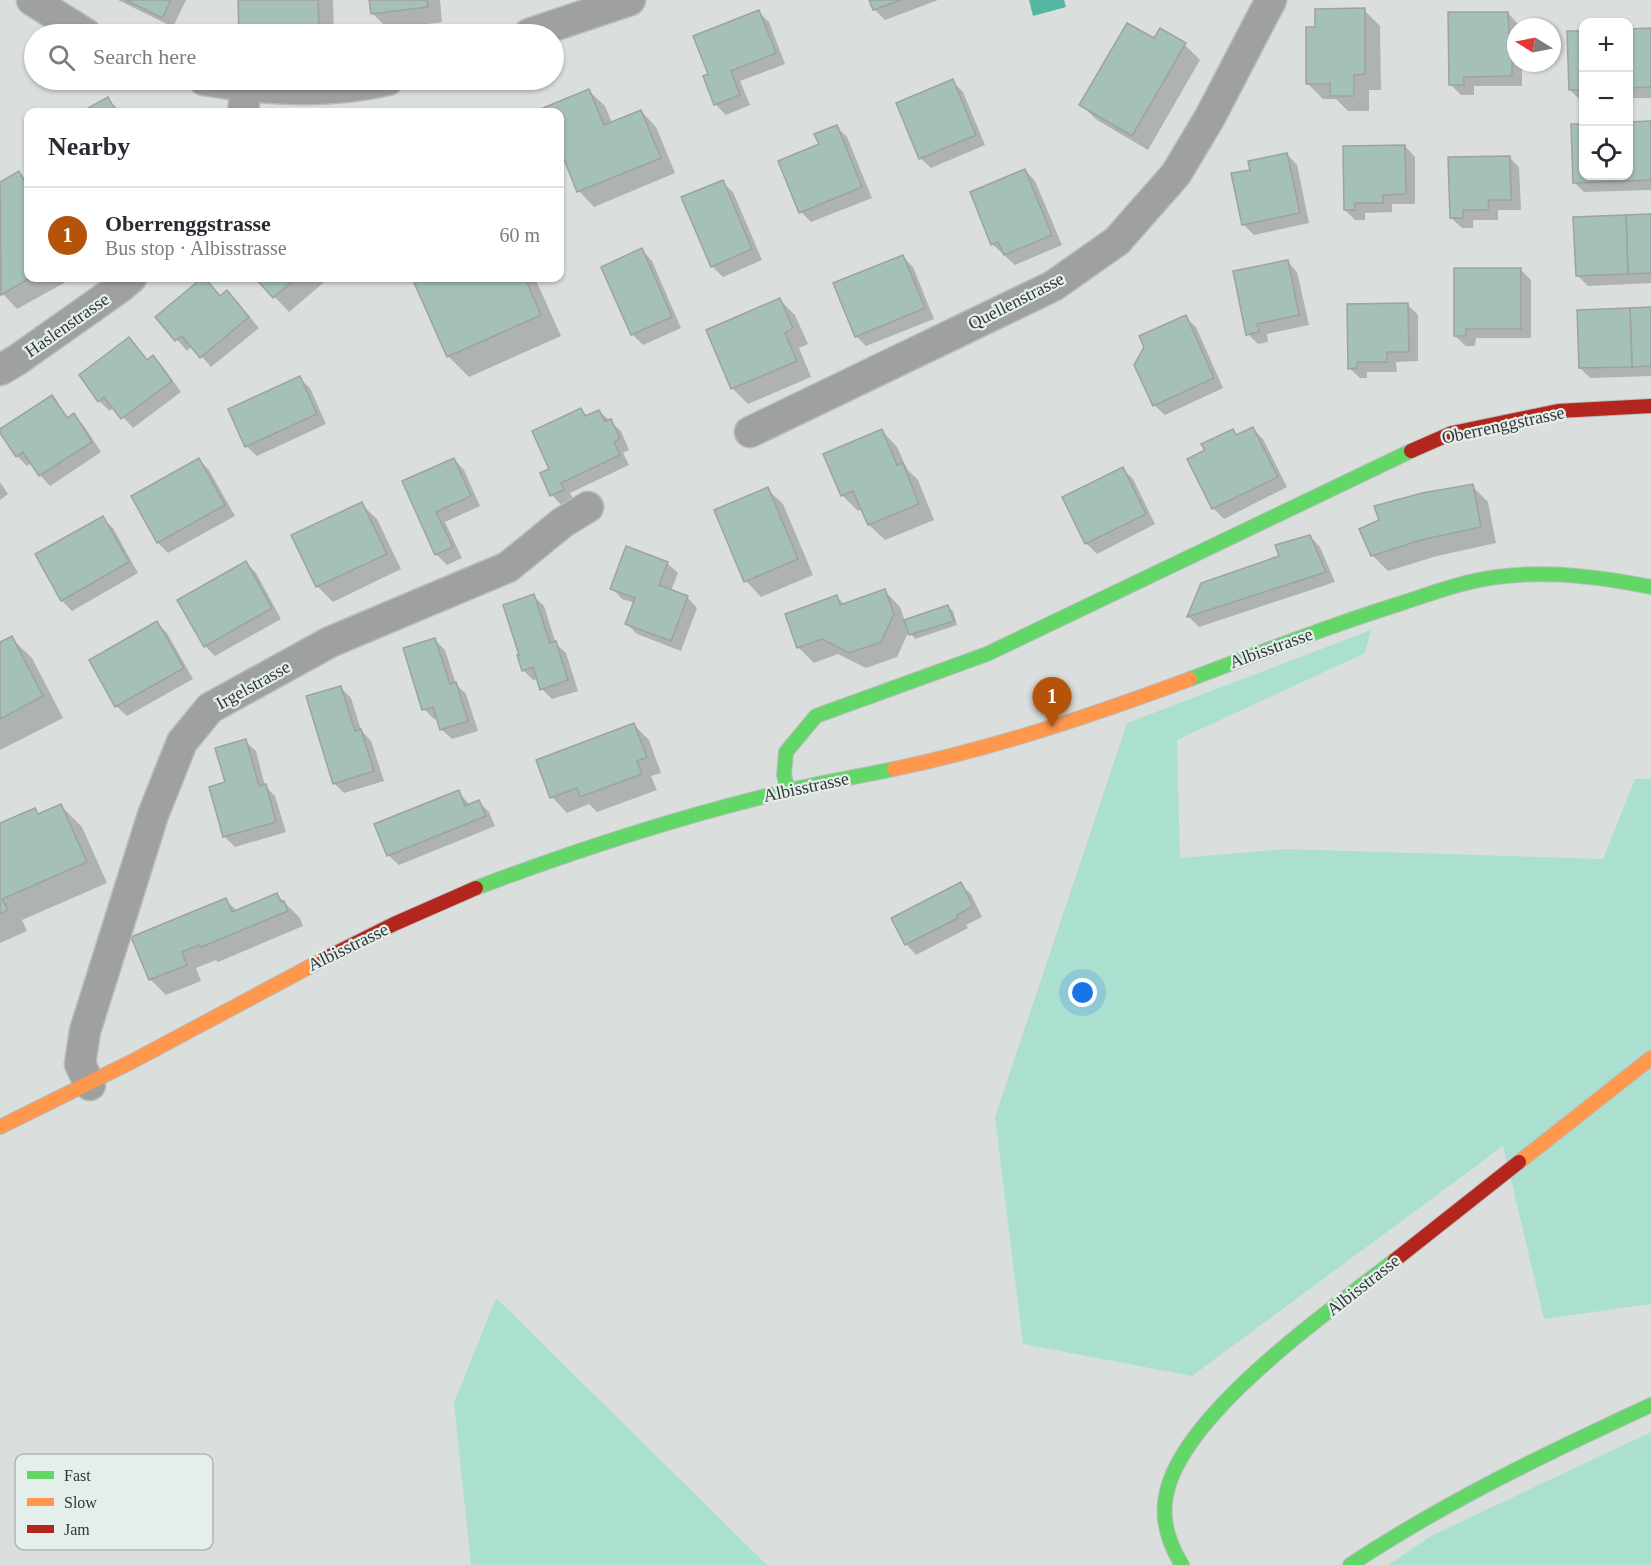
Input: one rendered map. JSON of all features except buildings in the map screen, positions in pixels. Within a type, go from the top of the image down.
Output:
[{"type":"main road","name":"Oberrenggstrasse","points":[[788,790],[784,775],[786,752],[816,716],[987,654],[1438,438],[1558,411],[1651,406]]},
{"type":"main road","name":"Albisstrasse","points":[[0,1127],[90,1084],[310,965],[435,906],[527,868],[657,825],[788,790],[952,756],[1052,727],[1103,711],[1362,615],[1476,580],[1522,575],[1570,575],[1651,586]]},
{"type":"main road","name":"Albisstrasse","points":[[1182,1565],[1173,1550],[1165,1521],[1167,1492],[1179,1461],[1206,1422],[1292,1341],[1651,1058]]},
{"type":"main road","points":[[1350,1565],[1426,1515],[1564,1445],[1651,1405]]},
{"type":"street","points":[[32,0],[70,24]]},
{"type":"street","points":[[559,24],[630,0]]},
{"type":"street","name":"Quellenstrasse","points":[[750,432],[1053,286],[1118,241],[1176,174],[1210,117],[1271,0]]},
{"type":"street","points":[[225,90],[244,99],[307,90]]},
{"type":"street","name":"Haslenstrasse","points":[[0,370],[126,282]]},
{"type":"street","name":"Irgelstrasse","points":[[90,1084],[80,1064],[85,1032],[153,815],[182,742],[210,708],[330,642],[508,567],[562,523],[588,507]]},
{"type":"shaded area","points":[[1029,0],[1064,0],[1066,7],[1033,16]]},
{"type":"shaded area","points":[[1371,630],[1365,653],[1177,740],[1180,858],[1286,849],[1603,859],[1635,779],[1651,779],[1651,1304],[1544,1319],[1503,1146],[1192,1376],[1023,1344],[995,1117],[1127,723]]},
{"type":"shaded area","points":[[496,1298],[767,1565],[471,1565],[454,1403]]},
{"type":"shaded area","points":[[1651,1432],[1651,1565],[1388,1565],[1431,1536]]},
{"type":"traffic: fast","points":[[788,791],[784,775],[786,752],[816,716],[987,654],[1411,451]]},
{"type":"traffic: fast","points":[[1190,679],[1351,620],[1473,581],[1516,575],[1555,574],[1613,580],[1651,587]]},
{"type":"traffic: fast","points":[[476,888],[551,860],[704,812],[796,789],[894,769]]},
{"type":"traffic: fast","points":[[1182,1565],[1167,1532],[1166,1496],[1177,1465],[1199,1432],[1228,1399],[1262,1366],[1298,1335],[1395,1260]]},
{"type":"traffic: fast","points":[[1350,1565],[1422,1520],[1497,1479],[1651,1405]]},
{"type":"traffic: slow","points":[[894,769],[932,761],[1044,730],[1190,679]]},
{"type":"traffic: slow","points":[[0,1127],[133,1061],[324,959]]},
{"type":"traffic: slow","points":[[1519,1162],[1651,1058]]},
{"type":"traffic: jam","points":[[1411,451],[1452,433],[1558,411],[1651,406]]},
{"type":"traffic: jam","points":[[324,959],[394,924],[476,888]]},
{"type":"traffic: jam","points":[[1395,1260],[1519,1162]]},
{"type":"place","name":"Oberrenggstrasse","points":[[1052,727]]}]
